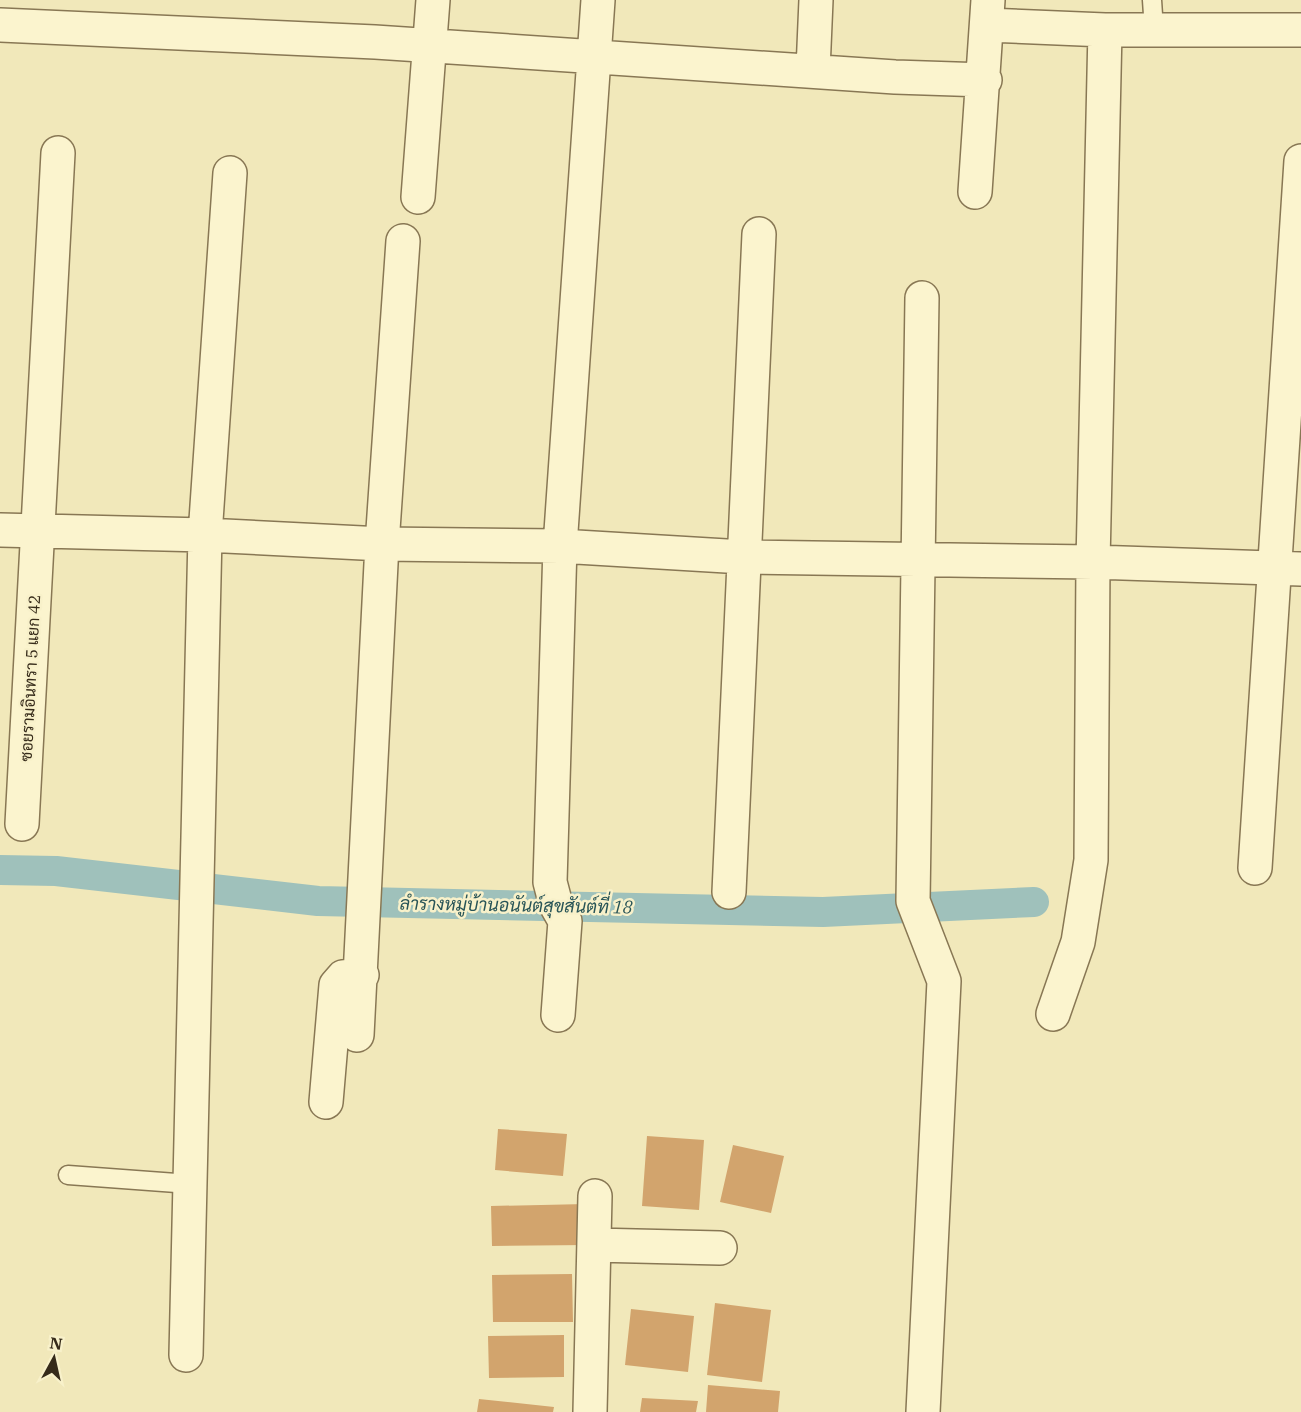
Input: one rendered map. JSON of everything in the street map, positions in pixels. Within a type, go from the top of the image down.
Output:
[{"type":"street","points":[[418,197],[433,0]]},
{"type":"street","points":[[558,1015],[565,921],[556,905],[551,888],[560,546],[598,0]]},
{"type":"street","points":[[813,70],[816,0]]},
{"type":"street","points":[[975,192],[985,80],[988,13],[1105,30],[1153,15],[1301,30]]},
{"type":"street","points":[[0,25],[429,46],[904,77],[985,80]]},
{"type":"street","points":[[1053,1014],[1078,942],[1091,860],[1093,562],[1105,30]]},
{"type":"street","name":"ซอยรามอินทรา 5 แยก 42","points":[[22,824],[58,153]]},
{"type":"street","points":[[1255,868],[1287,568],[1301,160]]},
{"type":"street","points":[[186,1355],[206,535],[230,173]]},
{"type":"street","points":[[729,892],[759,234]]},
{"type":"street","points":[[357,1035],[362,975],[382,544],[403,241]]},
{"type":"street","points":[[922,298],[918,914],[944,981],[924,1412]]},
{"type":"street","points":[[0,530],[206,535],[382,544],[560,546],[743,557],[1093,562],[1287,568]]},
{"type":"street","points":[[326,1102],[336,985],[343,977],[362,975]]},
{"type":"street","points":[[590,1412],[595,1196]]},
{"type":"street","points":[[594,1245],[720,1248]]},
{"type":"lane","points":[[68,1175],[190,1184]]},
{"type":"building","points":[[498,1129],[567,1134],[563,1176],[495,1170]]},
{"type":"building","points":[[647,1136],[704,1140],[699,1210],[642,1206]]},
{"type":"building","points":[[733,1145],[784,1156],[771,1213],[720,1202]]},
{"type":"building","points":[[586,1204],[587,1245],[492,1246],[491,1206]]},
{"type":"building","points":[[572,1274],[573,1322],[493,1322],[492,1275]]},
{"type":"building","points":[[715,1303],[771,1310],[762,1382],[707,1375]]},
{"type":"building","points":[[631,1309],[694,1316],[688,1372],[625,1365]]},
{"type":"building","points":[[564,1335],[564,1377],[489,1378],[488,1336]]},
{"type":"building","points":[[708,1385],[780,1391],[778,1412],[706,1412]]},
{"type":"building","points":[[642,1398],[698,1401],[696,1412],[640,1412]]},
{"type":"building","points":[[479,1399],[554,1407],[553,1412],[477,1412]]},
{"type":"waterway","name":"ลำรางหมู่บ้านอนันต์สุขสันต์ที่ 18","points":[[0,870],[56,871],[318,901],[823,912],[1034,902]]}]
